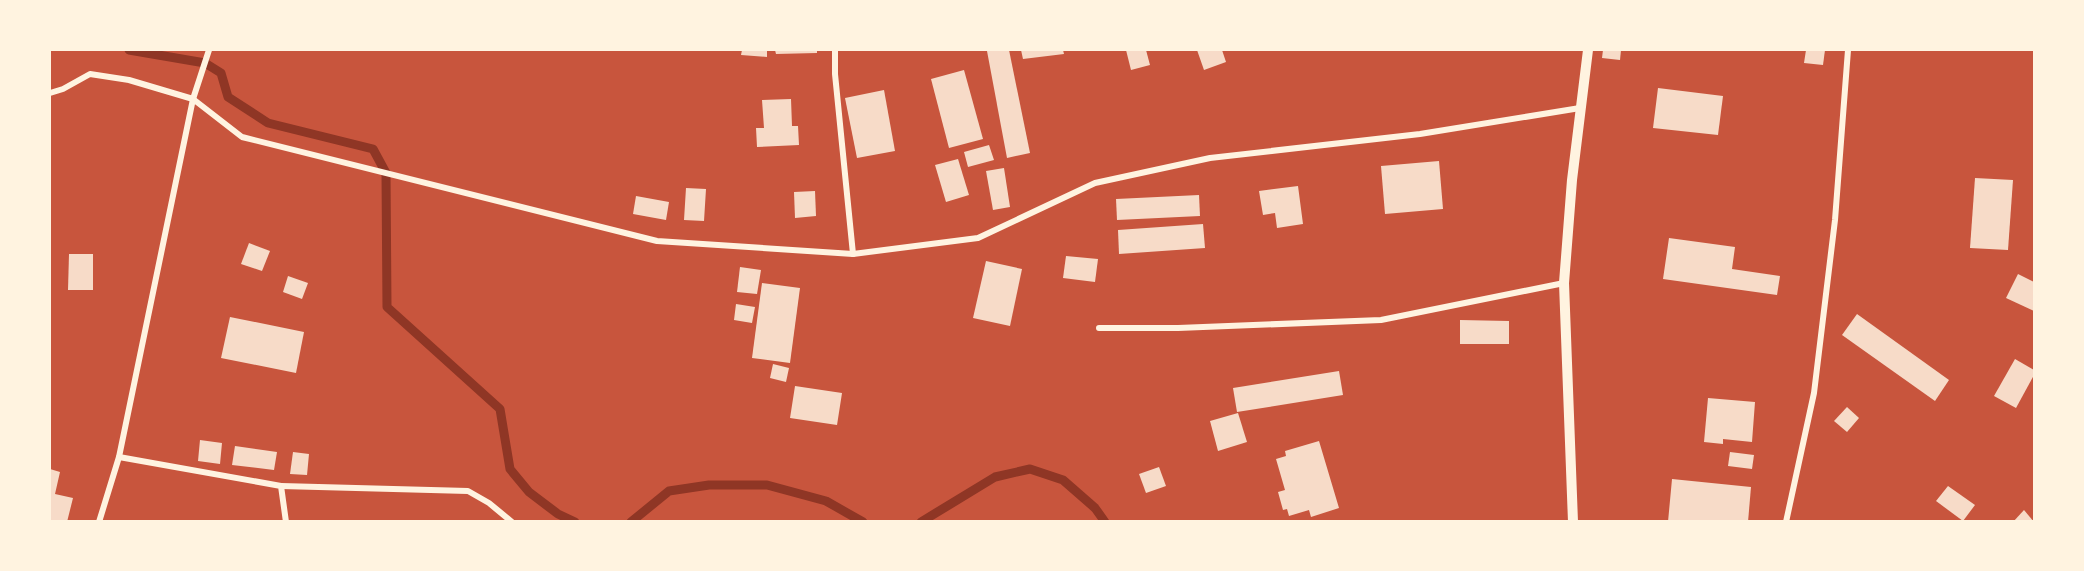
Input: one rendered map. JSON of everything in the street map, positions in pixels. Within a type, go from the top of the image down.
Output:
[{"type":"street","points":[[99,522],[119,457],[193,99],[209,50]]},
{"type":"street","points":[[835,50],[835,74],[853,254]]},
{"type":"street","points":[[1573,522],[1564,283],[1572,180],[1588,50]]},
{"type":"street","points":[[1786,522],[1814,393],[1835,220],[1848,50]]},
{"type":"street","points":[[50,93],[63,89],[90,74],[129,80],[193,99],[242,137],[657,241],[853,254],[978,238],[1095,183],[1210,158],[1420,134],[1580,108]]},
{"type":"street","points":[[1099,328],[1178,328],[1381,320],[1564,283]]},
{"type":"street","points":[[119,457],[281,486],[468,491],[489,503],[512,522]]},
{"type":"street","points":[[281,486],[286,522]]},
{"type":"building","points":[[742,50],[767,50],[767,57],[741,55]]},
{"type":"building","points":[[775,50],[817,50],[817,53],[776,54]]},
{"type":"building","points":[[1009,50],[1030,153],[1007,158],[987,51]]},
{"type":"building","points":[[1021,50],[1063,50],[1064,54],[1023,59]]},
{"type":"building","points":[[1126,50],[1146,50],[1150,65],[1131,70]]},
{"type":"building","points":[[1197,50],[1222,50],[1226,62],[1204,70]]},
{"type":"building","points":[[1603,50],[1621,50],[1620,60],[1602,58]]},
{"type":"building","points":[[1806,50],[1825,50],[1823,65],[1804,63]]},
{"type":"building","points":[[964,70],[983,139],[949,148],[931,79]]},
{"type":"building","points":[[1658,88],[1723,96],[1718,135],[1653,128]]},
{"type":"building","points":[[884,90],[895,151],[857,158],[845,98]]},
{"type":"building","points":[[791,99],[792,126],[798,126],[799,145],[757,147],[756,128],[764,128],[762,100]]},
{"type":"building","points":[[989,145],[994,160],[968,167],[964,152]]},
{"type":"building","points":[[958,159],[969,195],[946,202],[935,165]]},
{"type":"building","points":[[1439,161],[1443,209],[1385,214],[1381,166]]},
{"type":"building","points":[[1004,168],[1010,207],[993,210],[986,171]]},
{"type":"building","points":[[1975,178],[2013,180],[2008,250],[1970,248]]},
{"type":"building","points":[[1298,186],[1303,224],[1277,228],[1275,213],[1263,215],[1259,191]]},
{"type":"building","points":[[686,188],[706,189],[704,221],[684,220]]},
{"type":"building","points":[[815,191],[816,216],[795,218],[794,192]]},
{"type":"building","points":[[1199,195],[1200,216],[1117,220],[1116,199]]},
{"type":"building","points":[[636,196],[669,202],[666,220],[633,214]]},
{"type":"building","points":[[1203,224],[1205,248],[1119,254],[1118,230]]},
{"type":"building","points":[[1669,238],[1735,247],[1732,269],[1780,276],[1777,295],[1663,279]]},
{"type":"building","points":[[249,243],[270,251],[262,271],[241,264]]},
{"type":"building","points":[[69,254],[93,254],[93,290],[68,290]]},
{"type":"building","points":[[1066,256],[1098,259],[1095,282],[1063,278]]},
{"type":"building","points":[[986,261],[1022,269],[1010,326],[973,318]]},
{"type":"building","points":[[740,267],[761,270],[757,294],[737,292]]},
{"type":"building","points":[[2018,274],[2034,282],[2034,311],[2006,298]]},
{"type":"building","points":[[288,276],[308,283],[302,299],[283,292]]},
{"type":"building","points":[[762,283],[800,288],[790,363],[752,358]]},
{"type":"building","points":[[736,304],[755,307],[752,323],[734,320]]},
{"type":"building","points":[[1857,314],[1949,380],[1935,401],[1842,335]]},
{"type":"building","points":[[230,317],[304,332],[296,373],[221,358]]},
{"type":"building","points":[[1460,320],[1509,321],[1509,344],[1460,344]]},
{"type":"building","points":[[2015,359],[2034,370],[2034,375],[2016,408],[1994,396]]},
{"type":"building","points":[[773,364],[789,368],[786,382],[770,378]]},
{"type":"building","points":[[1339,371],[1343,395],[1237,412],[1233,388]]},
{"type":"building","points":[[795,386],[842,393],[837,425],[790,418]]},
{"type":"building","points":[[1708,398],[1755,402],[1752,442],[1723,439],[1723,444],[1704,442]]},
{"type":"building","points":[[1847,407],[1859,418],[1847,432],[1834,421]]},
{"type":"building","points":[[1238,413],[1247,442],[1218,451],[1210,421]]},
{"type":"building","points":[[200,440],[222,443],[220,464],[198,461]]},
{"type":"building","points":[[1319,441],[1339,508],[1311,517],[1309,510],[1289,516],[1287,509],[1283,510],[1278,492],[1285,490],[1276,459],[1286,456],[1285,451]]},
{"type":"building","points":[[235,446],[277,452],[274,470],[232,465]]},
{"type":"building","points":[[293,452],[309,454],[307,475],[290,474]]},
{"type":"building","points":[[1730,452],[1754,455],[1752,469],[1728,466]]},
{"type":"building","points":[[1159,467],[1166,486],[1146,493],[1139,474]]},
{"type":"building","points":[[50,469],[60,472],[55,494],[73,498],[67,522],[50,522]]},
{"type":"building","points":[[1672,479],[1751,487],[1748,522],[1668,522]]},
{"type":"building","points":[[1948,486],[1975,505],[1963,521],[1936,501]]},
{"type":"building","points":[[2024,510],[2034,522],[2013,522]]},
{"type":"waterway","points":[[129,50],[205,63],[221,73],[228,97],[268,123],[373,149],[386,173],[387,307],[500,409],[510,469],[529,492],[558,514],[575,522]]},
{"type":"waterway","points":[[921,522],[995,477],[1030,469],[1063,480],[1095,508],[1105,522]]},
{"type":"waterway","points":[[631,522],[669,491],[709,485],[767,485],[826,501],[863,522]]}]
